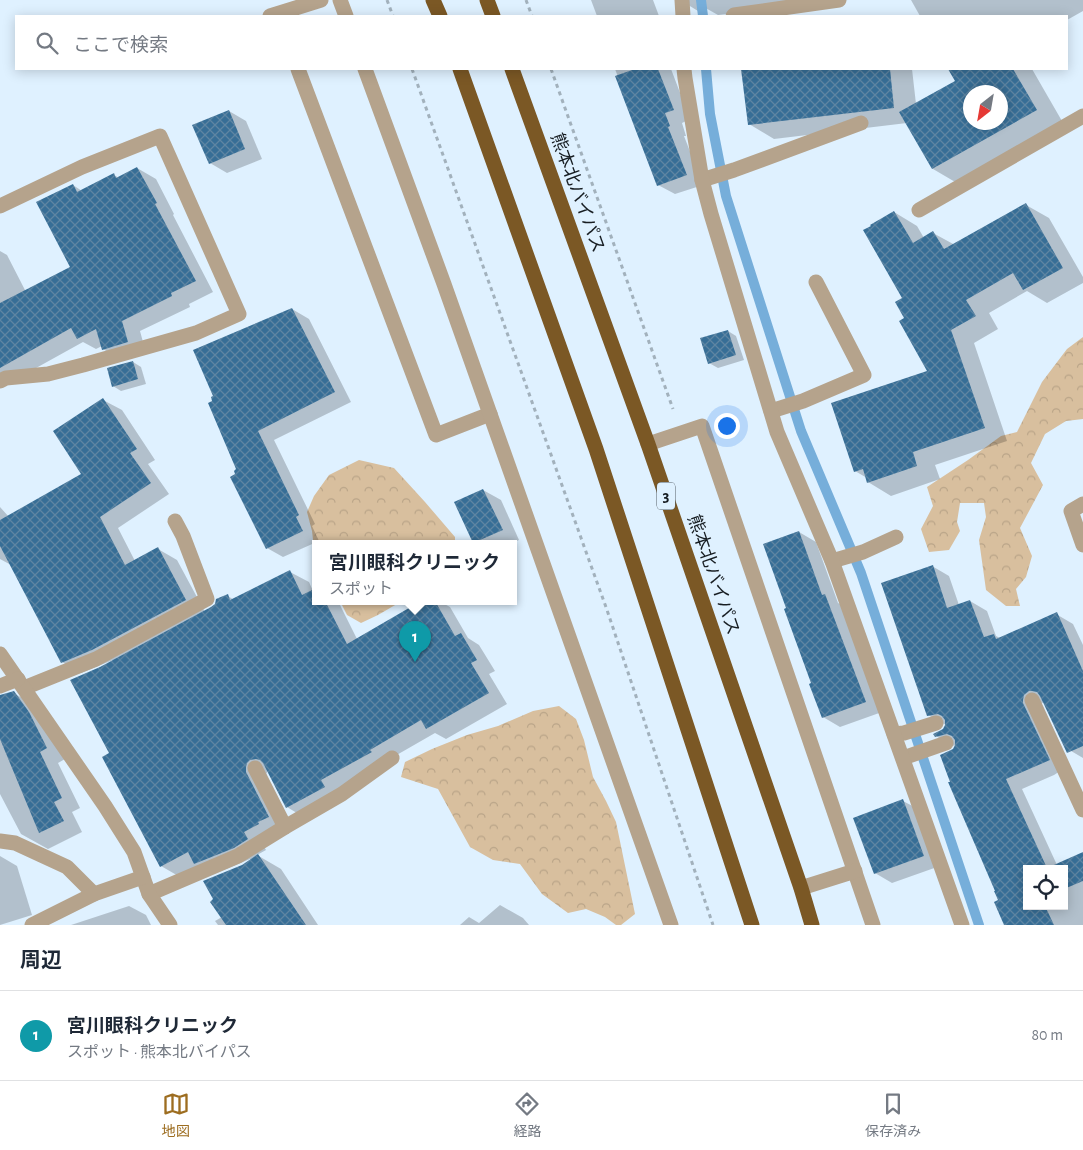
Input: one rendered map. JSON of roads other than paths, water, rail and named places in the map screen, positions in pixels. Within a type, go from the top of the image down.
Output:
[{"type":"highway","points":[[434,0],[440,15]]},
{"type":"highway","points":[[487,0],[493,15]]},
{"type":"highway","points":[[460,70],[596,449],[752,925]]},
{"type":"highway","name":"熊本北バイパス","points":[[512,70],[648,444],[801,888],[812,925]]},
{"type":"street","points":[[275,12],[321,0]]},
{"type":"street","points":[[340,0],[346,15]]},
{"type":"street","points":[[682,0],[683,15]]},
{"type":"street","points":[[734,15],[839,0]]},
{"type":"street","points":[[298,70],[436,435],[490,414]]},
{"type":"street","points":[[365,70],[444,284],[672,925]]},
{"type":"street","points":[[684,70],[684,78],[706,179],[711,214],[776,409],[778,432],[836,560],[907,756],[962,925]]},
{"type":"street","points":[[919,210],[1083,116]]},
{"type":"street","points":[[706,179],[861,123]]},
{"type":"street","points":[[0,206],[82,167],[160,136],[239,314],[196,333],[92,363],[48,374],[6,378],[0,381]]},
{"type":"street","points":[[776,409],[804,401],[864,375],[816,282]]},
{"type":"street","points":[[648,444],[702,426],[873,925]]},
{"type":"street","points":[[1083,504],[1071,511],[1083,545]]},
{"type":"street","points":[[0,686],[21,684],[96,659],[207,599],[183,536],[175,521]]},
{"type":"street","points":[[836,560],[863,552],[896,537]]},
{"type":"street","points":[[0,654],[110,813],[134,852],[149,894],[170,925]]},
{"type":"street","points":[[1032,700],[1083,810]]},
{"type":"street","points":[[899,733],[931,724]]},
{"type":"street","points":[[907,756],[940,745]]},
{"type":"street","points":[[149,894],[238,856],[342,794],[392,758]]},
{"type":"street","points":[[255,768],[285,827]]},
{"type":"street","points":[[0,841],[15,843],[67,867],[94,894]]},
{"type":"street","points":[[801,888],[855,871]]},
{"type":"street","points":[[32,925],[94,894],[143,877]]},
{"type":"waterway","points":[[701,0],[703,15]]},
{"type":"waterway","points":[[706,70],[710,114],[726,196],[801,431],[861,573],[979,925]]},
{"type":"place","name":"宮川眼科クリニック","points":[[415,662]]}]
